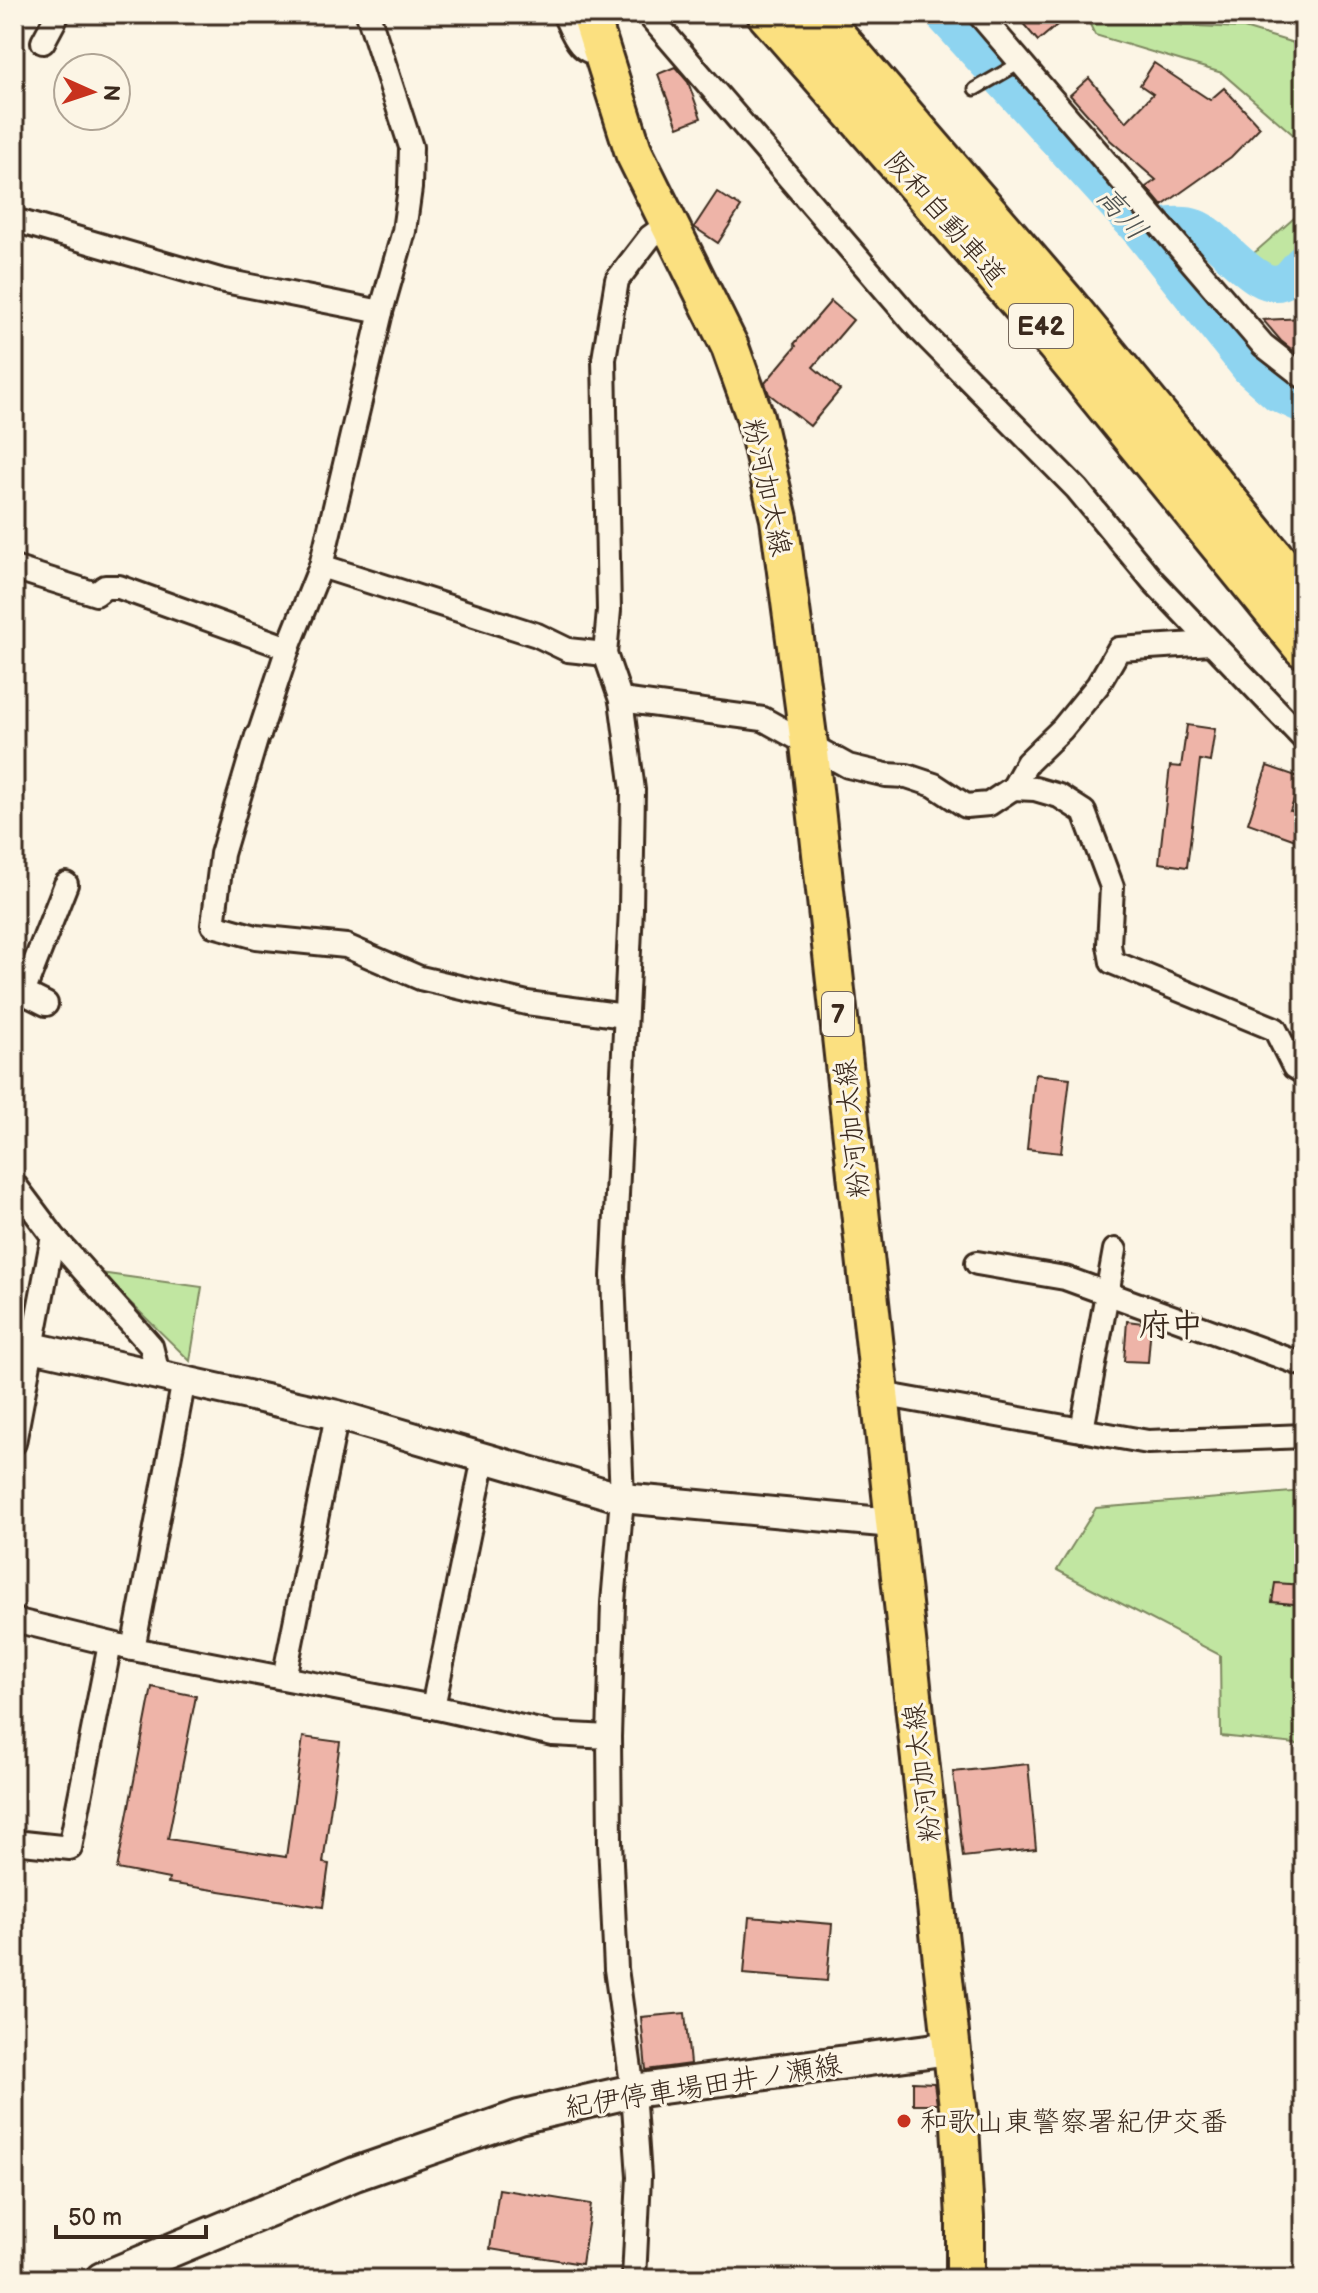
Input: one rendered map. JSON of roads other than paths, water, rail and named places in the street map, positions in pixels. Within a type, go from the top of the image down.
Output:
[{"type":"highway","name":"阪和自動車道","points":[[768,14],[1056,343],[1304,647]]},
{"type":"highway","name":"阪和自動車道","points":[[816,14],[1054,290],[1304,595]]},
{"type":"main road","name":"粉河加太線","points":[[590,14],[634,153],[730,347],[755,417],[779,519],[809,744],[960,2125],[965,2279]]},
{"type":"main road","name":"紀伊停車場田井ノ瀬線","points":[[102,2279],[355,2174],[519,2117],[633,2091],[950,2048]]},
{"type":"street","points":[[43,42],[58,14]]},
{"type":"street","points":[[368,14],[411,147],[410,188],[404,231],[381,312],[321,566],[257,736],[222,854],[213,925],[256,937],[346,946],[420,978],[527,1003],[625,1016]]},
{"type":"street","points":[[564,14],[578,44],[591,54],[603,54]]},
{"type":"street","points":[[648,14],[826,213],[920,330],[1077,489],[1153,581],[1304,739]]},
{"type":"street","points":[[979,14],[1017,65],[1263,345],[1304,377]]},
{"type":"street","points":[[14,220],[220,280],[381,312]]},
{"type":"street","points":[[634,2279],[639,2177],[633,2091],[616,1969],[609,1737],[613,1603],[622,1498],[613,1276],[631,909],[633,790],[621,700],[605,654],[609,610],[604,359],[617,280],[650,237],[668,224]]},
{"type":"street","points":[[321,566],[537,635],[568,650],[605,654]]},
{"type":"street","points":[[14,568],[96,594],[105,587],[119,587],[288,648]]},
{"type":"street","points":[[621,700],[763,719],[848,766],[886,775],[907,776],[934,785],[966,806],[989,804],[1013,788],[1027,763],[1062,729],[1098,685],[1119,649],[1211,643]]},
{"type":"street","points":[[1013,788],[1035,789],[1059,796],[1084,812],[1112,887],[1109,945],[1112,962],[1275,1029],[1294,1067],[1304,1073]]},
{"type":"street","points":[[46,1004],[19,991],[66,884]]},
{"type":"street","points":[[14,1184],[53,1236],[151,1346],[171,1377],[133,1649]]},
{"type":"street","points":[[14,1443],[22,1345],[53,1236]]},
{"type":"street","points":[[1082,1430],[1115,1250]]},
{"type":"street","points":[[977,1263],[1065,1278],[1304,1365]]},
{"type":"street","points":[[22,1345],[337,1415],[622,1498],[893,1523]]},
{"type":"street","points":[[881,1394],[1148,1442],[1304,1436]]},
{"type":"street","points":[[284,1678],[337,1415]]},
{"type":"street","points":[[433,1707],[484,1458]]},
{"type":"street","points":[[14,1620],[133,1649],[433,1707],[553,1734],[609,1737]]},
{"type":"street","points":[[14,1842],[70,1848],[110,1644]]},
{"type":"lane","points":[[975,89],[1017,65]]},
{"type":"waterway","name":"高川","points":[[942,14],[1140,231],[1249,368],[1278,394],[1304,406]]},
{"type":"waterway","points":[[1140,231],[1175,225],[1195,227],[1264,281],[1276,283],[1287,279],[1304,261]]},
{"type":"place","name":"和歌山東警察署紀伊交番","points":[[904,2121]]},
{"type":"district","name":"府中","points":[[1171,1325]]}]
